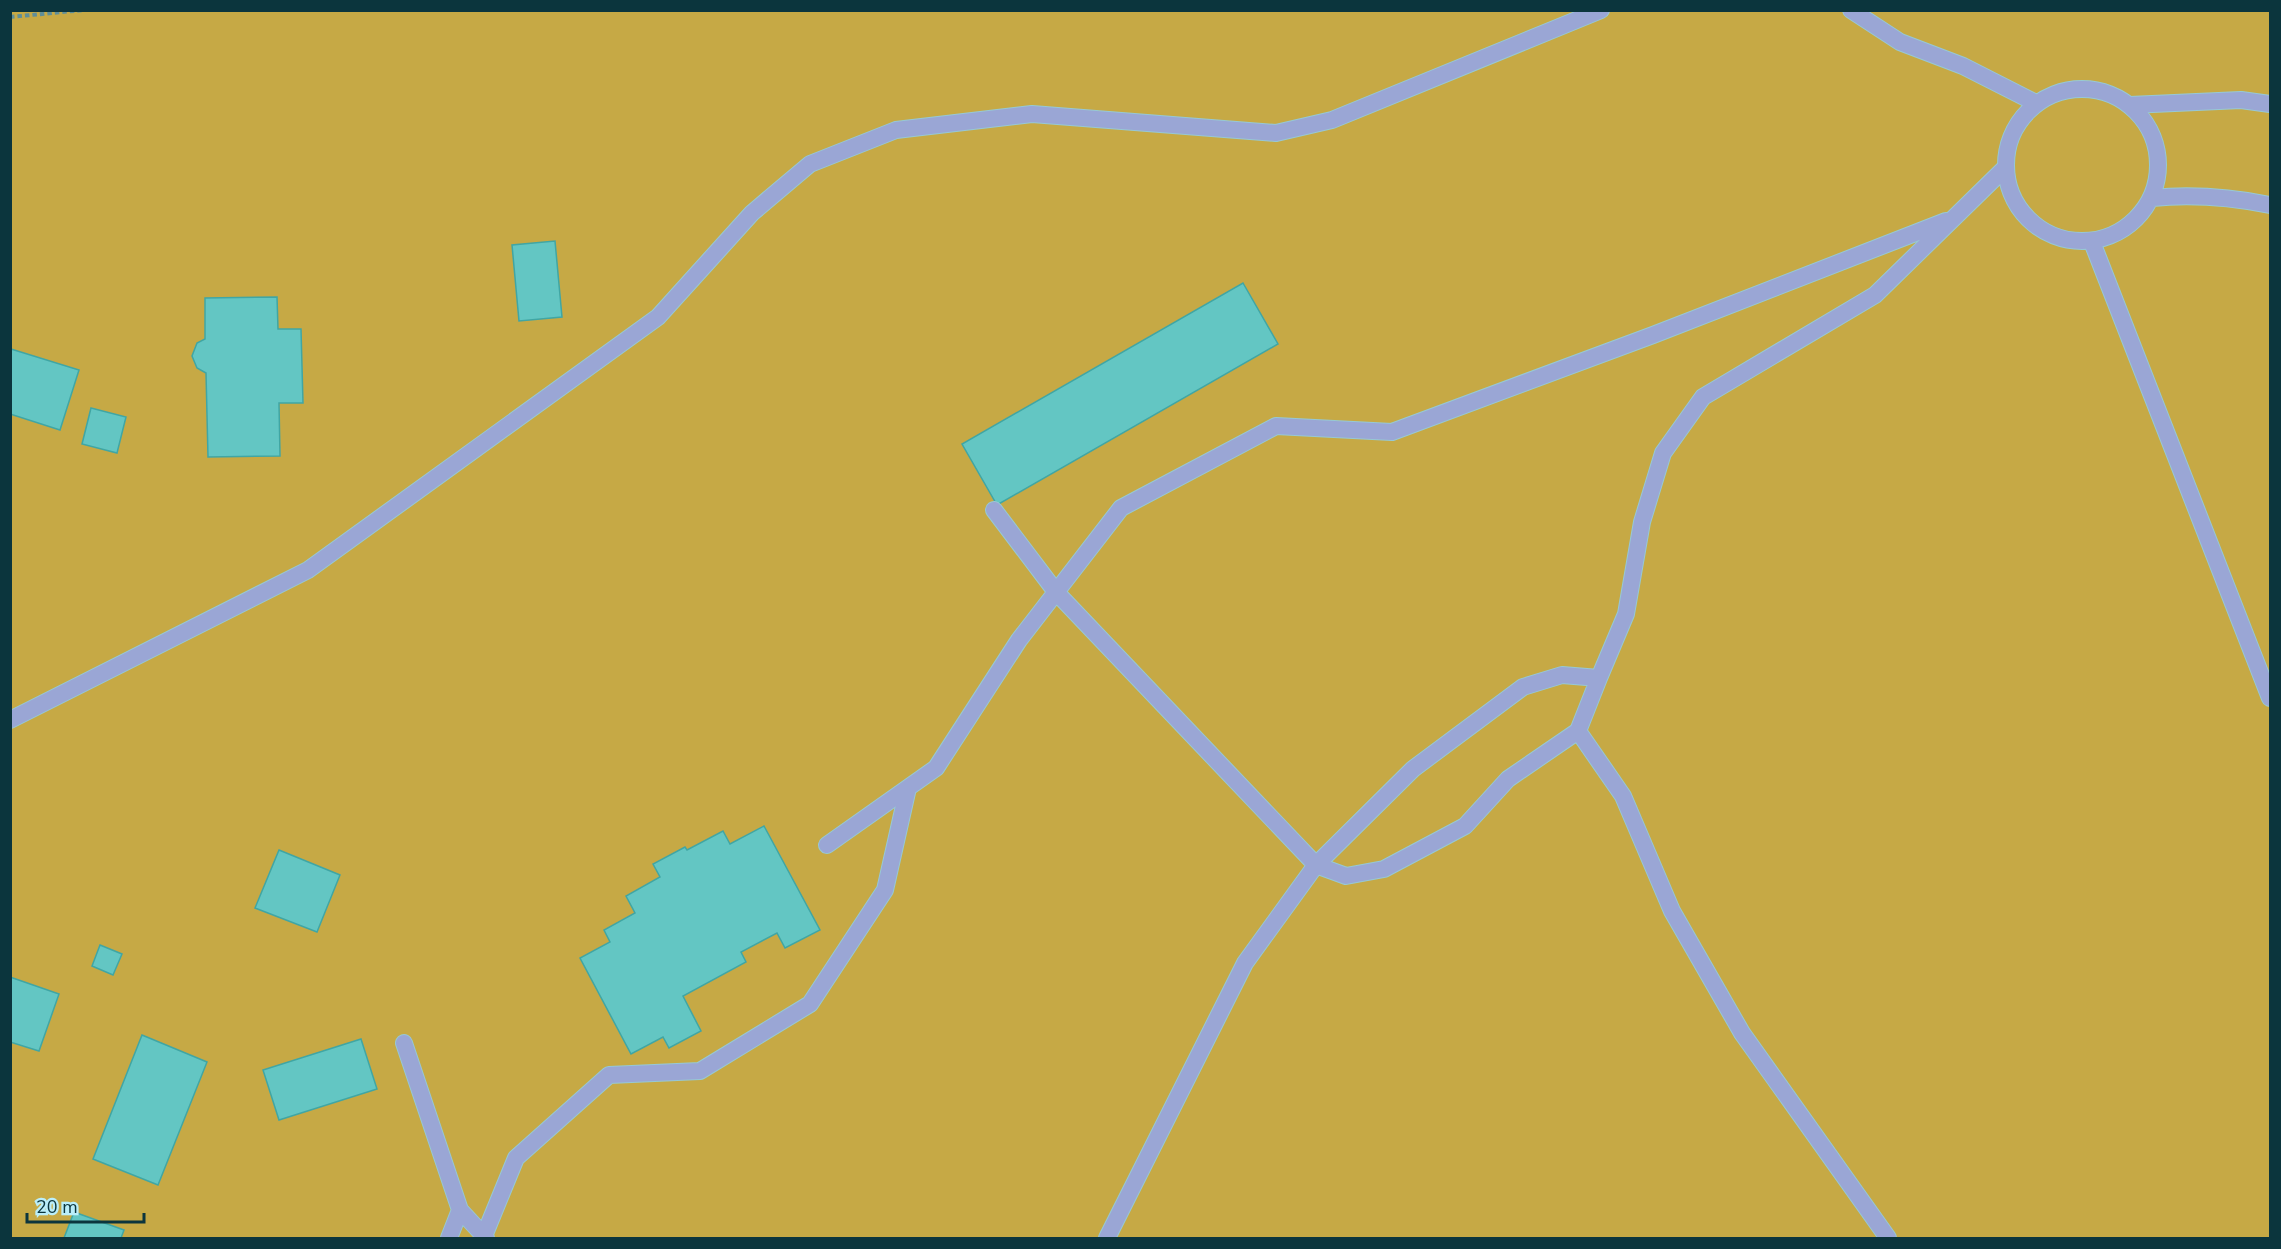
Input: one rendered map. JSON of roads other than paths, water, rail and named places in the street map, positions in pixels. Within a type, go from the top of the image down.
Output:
[{"type":"lane","points":[[10,720],[308,570],[658,317],[752,213],[810,164],[896,130],[1032,114],[1276,133],[1332,120],[1601,10]]},
{"type":"lane","points":[[1851,10],[1900,42],[1963,66],[2036,103]]},
{"type":"lane","points":[[2083,88],[2108,92],[2130,105],[2147,124],[2157,148],[2158,173],[2152,198],[2137,219],[2116,234],[2092,242],[2066,241],[2042,232],[2023,215],[2010,193],[2005,168],[2008,144],[2019,121],[2036,103],[2058,92],[2083,88]]},
{"type":"lane","points":[[2130,105],[2241,100],[2271,104]]},
{"type":"lane","points":[[994,510],[1056,592],[1316,865],[1346,876],[1384,869],[1465,826],[1508,779],[1578,731],[1626,614],[1642,522],[1663,453],[1703,397],[1875,295],[2005,168]]},
{"type":"lane","points":[[2152,198],[2185,195],[2232,197],[2271,205]]},
{"type":"lane","points":[[827,845],[936,768],[1019,640],[1122,508],[1276,426],[1392,432],[1664,331],[1952,219]]},
{"type":"lane","points":[[2092,242],[2271,698]]},
{"type":"lane","points":[[1107,1239],[1245,963],[1316,865],[1413,769],[1523,687],[1562,675],[1599,678]]},
{"type":"lane","points":[[1578,731],[1623,796],[1672,911],[1742,1033],[1888,1239]]},
{"type":"lane","points":[[404,1043],[460,1210],[485,1237],[516,1158],[609,1075],[700,1071],[810,1004],[885,890],[908,788]]},
{"type":"lane","points":[[449,1239],[460,1210]]}]
